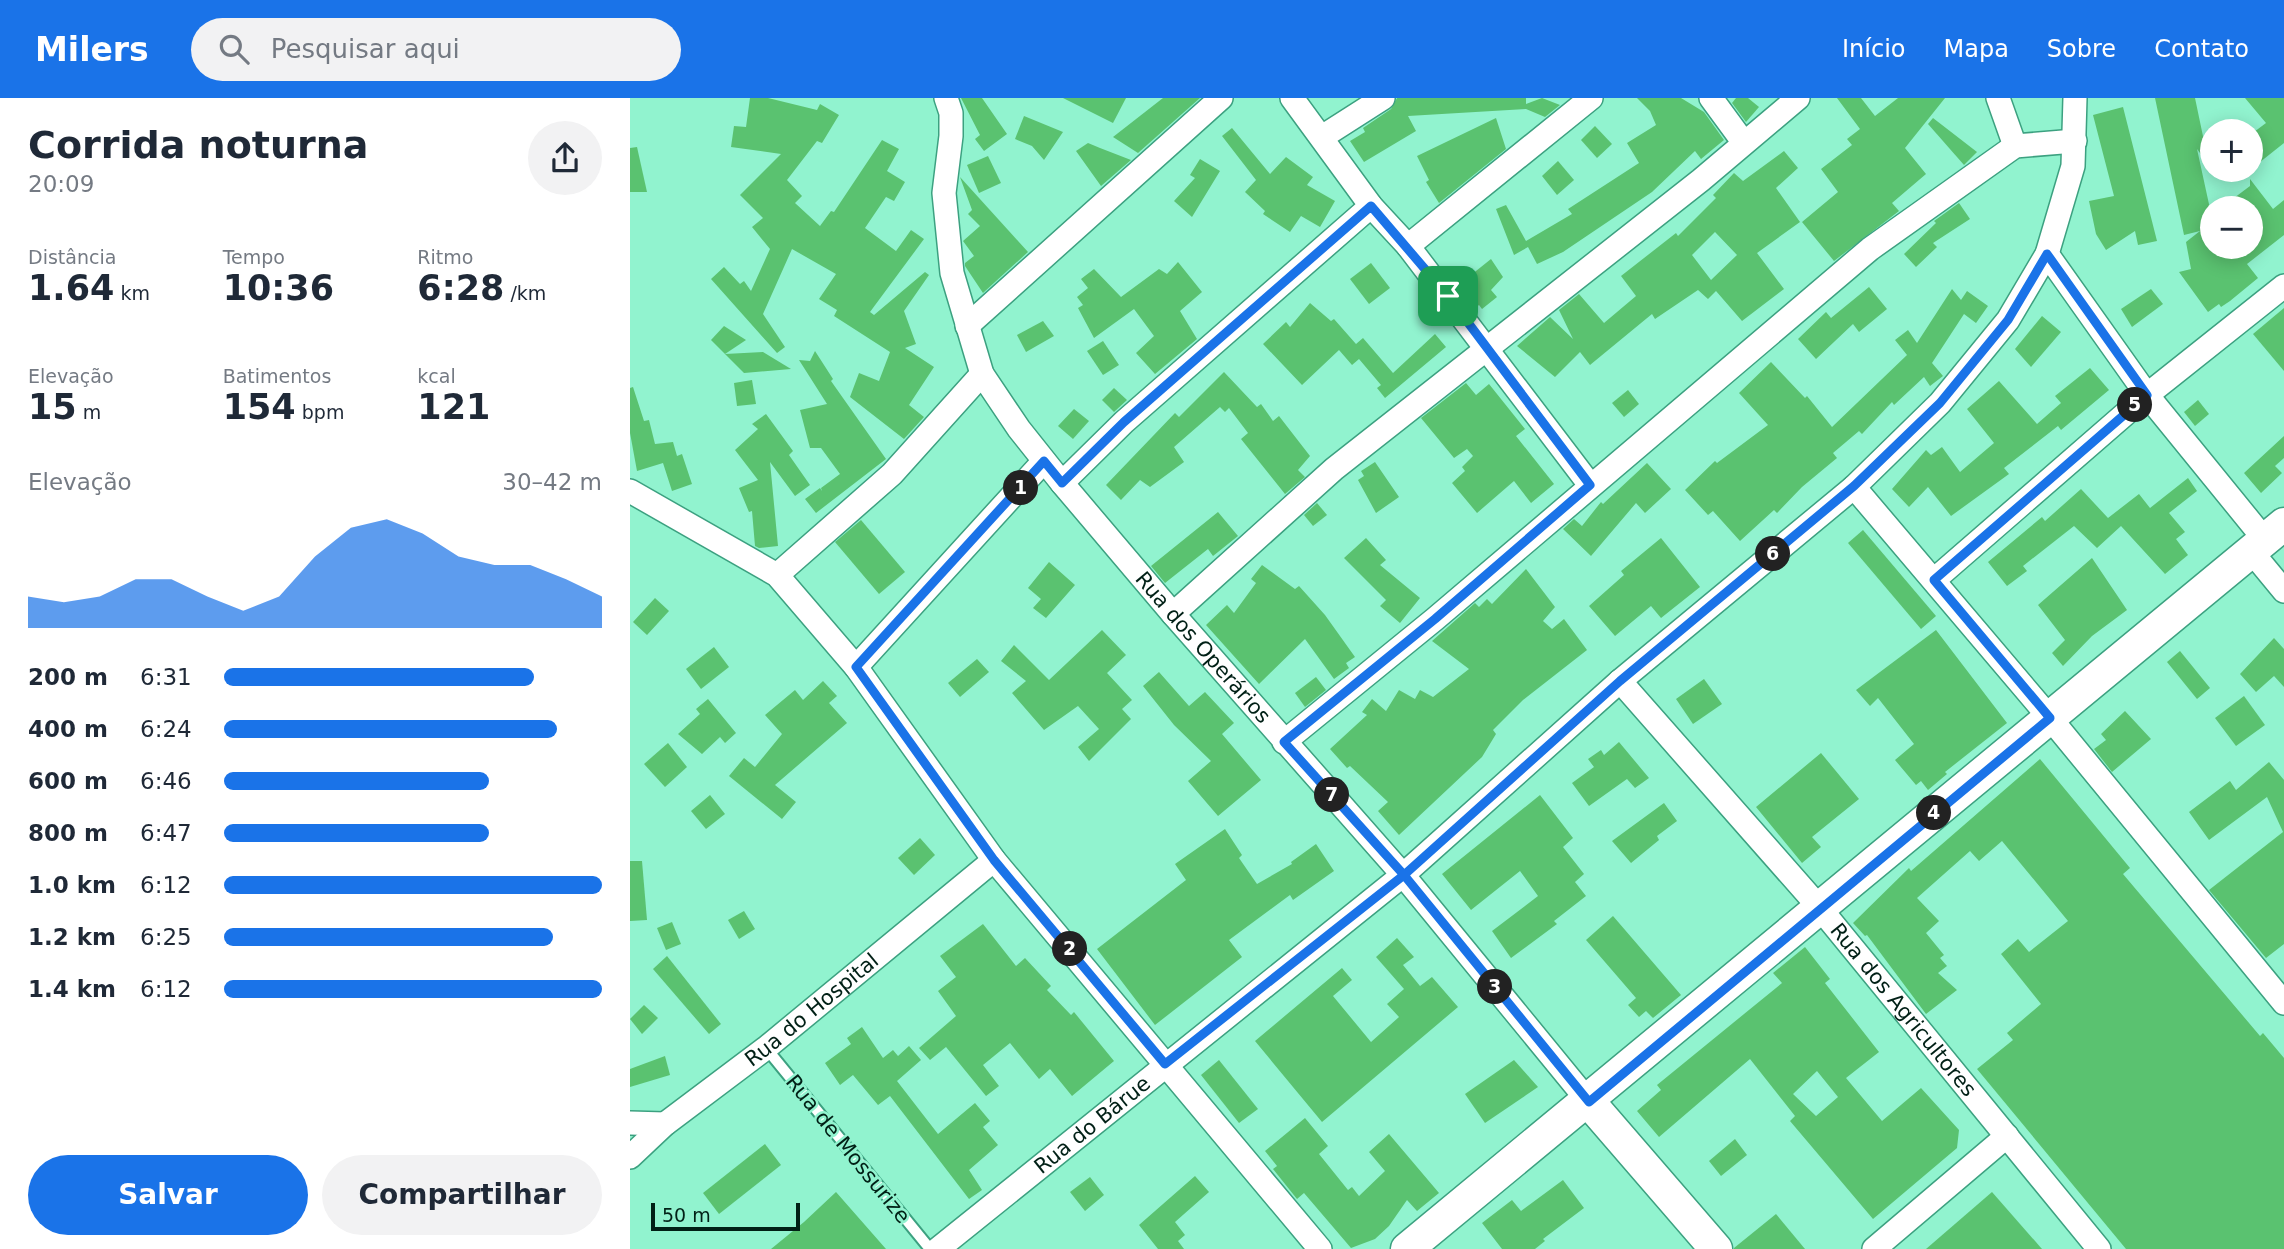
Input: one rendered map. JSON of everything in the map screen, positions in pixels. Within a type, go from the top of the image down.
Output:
[{"type":"street","name":"Rua dos Operários","points":[[946,98],[951,113],[951,136],[944,193],[952,273],[982,374],[1062,483],[1284,742],[1404,875],[1589,1102],[1716,1249]]},
{"type":"street","points":[[967,326],[1221,98]]},
{"type":"street","points":[[1292,98],[1371,206],[1408,246],[1590,485]]},
{"type":"street","points":[[1322,137],[1383,98]]},
{"type":"street","points":[[1408,246],[1591,98]]},
{"type":"street","points":[[1711,98],[1744,143]]},
{"type":"street","points":[[1173,614],[1334,469],[1798,98]]},
{"type":"street","points":[[1998,98],[2015,146]]},
{"type":"street","name":"Rua do Bárue","points":[[938,1249],[1165,1064],[1404,875],[1620,681],[1854,486],[1940,403],[2008,320],[2047,254],[2073,166],[2075,98]]},
{"type":"street","points":[[1284,742],[1435,619],[1870,249],[2015,146],[2075,141]]},
{"type":"street","points":[[1062,483],[1124,422],[1371,206]]},
{"type":"street","points":[[2047,254],[2147,395],[2266,539],[2284,591]]},
{"type":"street","points":[[1934,580],[2147,395],[2284,286]]},
{"type":"street","points":[[778,575],[892,474],[982,374]]},
{"type":"street","points":[[856,667],[1044,461]]},
{"type":"street","points":[[1854,486],[2050,718],[2284,1003]]},
{"type":"street","points":[[630,491],[778,575],[856,667],[994,860],[1320,1249]]},
{"type":"street","points":[[1407,1249],[1589,1102],[1819,907],[2266,539]]},
{"type":"street","name":"Rua dos Agricultores","points":[[1620,681],[1819,907],[2099,1249]]},
{"type":"street","name":"Rua do Hospital","points":[[630,1157],[665,1124],[765,1048],[994,860]]},
{"type":"street","points":[[630,1123],[665,1124]]},
{"type":"street","points":[[1874,1249],[2007,1136]]},
{"type":"lane","name":"Rua de Mossurize","points":[[765,1048],[930,1249]]},
{"type":"building","points":[[750,98],[768,98],[817,110],[820,104],[839,115],[822,143],[817,141],[787,180],[802,196],[795,203],[820,226],[831,211],[834,212],[882,140],[899,149],[887,171],[905,182],[894,201],[886,197],[865,228],[896,251],[911,230],[924,239],[870,312],[874,315],[925,272],[929,275],[904,311],[916,344],[905,348],[934,367],[909,405],[924,417],[904,439],[850,397],[859,373],[879,381],[890,352],[834,316],[837,310],[819,299],[836,274],[792,249],[763,314],[785,347],[777,353],[711,279],[724,267],[740,284],[744,281],[751,291],[770,249],[752,227],[763,218],[740,195],[781,154],[731,147],[734,126],[746,127]]},
{"type":"building","points":[[961,98],[982,98],[1007,134],[984,151],[975,139],[980,135]]},
{"type":"building","points":[[1063,98],[1126,98],[1113,123]]},
{"type":"building","points":[[1163,98],[1200,98],[1138,153],[1113,137]]},
{"type":"building","points":[[1397,98],[1526,98],[1526,104],[1542,98],[1560,105],[1545,117],[1526,109],[1408,116],[1416,131],[1364,162],[1350,141],[1365,132],[1363,128],[1391,109]]},
{"type":"building","points":[[1637,98],[1681,98],[1704,112],[1724,140],[1701,159],[1695,151],[1652,192],[1563,252],[1537,264],[1528,247],[1514,255],[1496,209],[1506,205],[1526,241],[1572,214],[1568,209],[1639,163],[1627,143],[1656,125],[1650,111]]},
{"type":"building","points":[[1736,98],[1748,98],[1759,107],[1746,122],[1732,103]]},
{"type":"building","points":[[1837,98],[1861,98],[1875,116],[1898,98],[1945,98],[1905,148],[1926,174],[1892,203],[1899,211],[1834,261],[1802,222],[1838,192],[1821,169],[1852,145],[1847,139],[1860,129]]},
{"type":"building","points":[[2155,98],[2195,98],[2200,122],[2200,153],[2197,149],[2200,182],[2204,182],[2207,196],[2200,196],[2200,231],[2184,235]]},
{"type":"building","points":[[2245,98],[2284,98],[2284,143],[2263,160],[2263,125],[2266,123]]},
{"type":"building","points":[[2123,107],[2157,241],[2138,245],[2135,231],[2106,250],[2096,234],[2089,201],[2114,196],[2093,115]]},
{"type":"building","points":[[1024,116],[1063,132],[1044,160],[1032,146],[1015,139]]},
{"type":"building","points":[[1496,118],[1506,149],[1439,203],[1426,182],[1429,180],[1417,156]]},
{"type":"building","points":[[1933,118],[1977,152],[1964,165],[1928,124]]},
{"type":"building","points":[[1595,126],[1612,144],[1597,158],[1581,140]]},
{"type":"building","points":[[1232,128],[1270,174],[1286,157],[1313,177],[1307,185],[1335,201],[1320,227],[1301,216],[1290,232],[1263,214],[1265,211],[1245,192],[1256,180],[1222,136]]},
{"type":"building","points":[[1088,143],[1131,160],[1101,186],[1076,151]]},
{"type":"building","points":[[637,147],[647,192],[630,192],[630,148]]},
{"type":"building","points":[[1784,151],[1798,168],[1776,188],[1800,222],[1757,253],[1784,289],[1742,321],[1716,291],[1708,299],[1698,290],[1655,319],[1652,314],[1590,365],[1580,352],[1555,377],[1517,346],[1550,317],[1573,339],[1559,310],[1579,294],[1604,323],[1636,296],[1621,276],[1676,233],[1678,236],[1716,198],[1713,195],[1734,173],[1743,181]],"holes":[[[1715,232],[1737,255],[1711,280],[1692,255]]]},
{"type":"building","points":[[988,156],[1001,183],[979,193],[967,165]]},
{"type":"building","points":[[1200,159],[1220,171],[1192,217],[1174,201],[1195,178],[1190,175]]},
{"type":"building","points":[[1558,161],[1574,180],[1557,195],[1542,176]]},
{"type":"building","points":[[960,177],[1028,252],[983,293],[965,266],[974,256],[963,241],[980,226],[968,214],[972,210]]},
{"type":"building","points":[[2250,182],[2252,182],[2273,209],[2284,200],[2284,235],[2263,251],[2263,196],[2237,196],[2250,186]]},
{"type":"building","points":[[1959,203],[1970,219],[1933,243],[1937,247],[1916,267],[1904,254],[1936,223],[1934,221]]},
{"type":"building","points":[[2200,231],[2200,259],[2253,259],[2247,264],[2258,278],[2230,301],[2221,307],[2219,304],[2208,312],[2179,272],[2191,269],[2186,242]]},
{"type":"building","points":[[1491,259],[1503,277],[1491,290],[1497,297],[1482,309],[1479,305],[1474,309],[1464,296],[1474,289],[1466,279]]},
{"type":"building","points":[[1178,262],[1202,292],[1180,311],[1197,339],[1155,374],[1136,353],[1154,336],[1134,309],[1094,338],[1078,308],[1083,305],[1077,297],[1088,288],[1081,279],[1094,269],[1121,297],[1159,269],[1167,274]]},
{"type":"building","points":[[1371,263],[1390,288],[1369,304],[1350,279]]},
{"type":"building","points":[[1869,287],[1887,309],[1859,332],[1853,324],[1816,359],[1798,339],[1826,312],[1831,318]]},
{"type":"building","points":[[1952,289],[1961,300],[1967,291],[1988,306],[1976,323],[1964,314],[1932,363],[1943,376],[1930,386],[1924,377],[1894,405],[1892,402],[1862,434],[1859,431],[1833,453],[1837,458],[1802,487],[1777,513],[1774,510],[1740,541],[1713,511],[1708,515],[1685,490],[1715,461],[1717,463],[1768,425],[1739,393],[1771,362],[1805,398],[1807,396],[1832,427],[1907,355],[1895,340],[1908,330],[1917,343]]},
{"type":"building","points":[[2151,289],[2163,304],[2132,327],[2121,309]]},
{"type":"building","points":[[1310,303],[1331,321],[1334,319],[1356,344],[1363,338],[1393,373],[1435,334],[1446,347],[1385,398],[1377,388],[1381,385],[1359,359],[1352,365],[1339,350],[1302,385],[1263,344],[1286,322],[1290,327]]},
{"type":"building","points":[[2284,308],[2284,371],[2253,334]]},
{"type":"building","points":[[2042,316],[2061,332],[2031,367],[2015,349]]},
{"type":"building","points":[[1043,321],[1054,336],[1026,352],[1017,335]]},
{"type":"building","points":[[724,326],[746,340],[725,354],[711,340]]},
{"type":"building","points":[[1103,341],[1119,365],[1103,375],[1087,351]]},
{"type":"building","points":[[815,351],[833,379],[831,381],[886,459],[816,513],[805,499],[820,488],[822,491],[821,488],[840,474],[821,448],[810,448],[800,410],[827,404],[799,360],[810,361]]},
{"type":"building","points":[[763,352],[791,369],[744,373],[725,354]]},
{"type":"building","points":[[2090,368],[2109,390],[2061,430],[2058,426],[2004,468],[2009,474],[1951,516],[1928,487],[1909,507],[1892,489],[1926,450],[1931,455],[1942,447],[1960,472],[1994,443],[1967,409],[1999,381],[2037,424],[2061,403],[2055,396]]},
{"type":"building","points":[[1224,372],[1257,407],[1261,404],[1273,421],[1279,416],[1310,456],[1298,470],[1305,477],[1285,494],[1241,439],[1248,433],[1229,408],[1225,412],[1220,407],[1174,447],[1184,462],[1150,487],[1140,480],[1121,500],[1106,485],[1175,413],[1179,417]]},
{"type":"building","points":[[752,380],[756,404],[737,406],[734,383]]},
{"type":"building","points":[[1466,383],[1476,395],[1489,384],[1525,429],[1516,436],[1554,484],[1531,503],[1514,481],[1477,513],[1452,483],[1465,471],[1462,467],[1473,456],[1467,449],[1454,458],[1421,418]]},
{"type":"building","points":[[633,387],[644,421],[649,420],[655,444],[673,442],[677,456],[682,454],[692,484],[672,491],[663,463],[637,471],[630,433],[630,388]]},
{"type":"building","points":[[1114,388],[1127,400],[1114,412],[1102,400]]},
{"type":"building","points":[[1628,390],[1639,404],[1624,417],[1612,403]]},
{"type":"building","points":[[2198,400],[2209,414],[2195,426],[2184,412]]},
{"type":"building","points":[[1074,409],[1089,421],[1073,439],[1058,426]]},
{"type":"building","points":[[766,414],[793,451],[789,455],[810,485],[795,496],[770,462],[778,546],[759,548],[755,546],[752,511],[749,512],[739,488],[758,480],[735,450],[758,429],[752,424]]},
{"type":"building","points":[[2284,436],[2284,458],[2275,466],[2282,473],[2261,493],[2244,473]]},
{"type":"building","points":[[1375,462],[1399,497],[1376,513],[1358,480],[1364,476],[1361,471]]},
{"type":"building","points":[[1647,463],[1671,489],[1645,513],[1636,503],[1591,556],[1563,529],[1574,519],[1582,526],[1601,502],[1603,504]]},
{"type":"building","points":[[2188,478],[2197,491],[2169,513],[2185,532],[2176,539],[2188,555],[2165,574],[2121,526],[2097,548],[2074,526],[2023,566],[2027,571],[2007,586],[1988,562],[2042,517],[2045,521],[2081,489],[2108,518],[2139,494],[2150,508]]},
{"type":"building","points":[[1317,503],[1327,515],[1313,526],[1304,515]]},
{"type":"building","points":[[1218,512],[1238,536],[1213,556],[1208,549],[1165,583],[1151,566]]},
{"type":"building","points":[[861,520],[905,572],[879,594],[835,542]]},
{"type":"building","points":[[1863,530],[1936,616],[1921,629],[1848,543]]},
{"type":"building","points":[[1366,538],[1386,560],[1380,565],[1420,598],[1400,623],[1380,606],[1386,600],[1344,558]]},
{"type":"building","points":[[1661,538],[1700,587],[1661,618],[1651,606],[1615,636],[1589,606],[1624,575],[1621,571]]},
{"type":"building","points":[[2092,558],[2127,610],[2092,636],[2063,666],[2052,653],[2065,640],[2038,605]]},
{"type":"building","points":[[1049,562],[1075,585],[1046,618],[1033,608],[1041,599],[1028,588]]},
{"type":"building","points":[[1262,565],[1295,589],[1299,586],[1325,615],[1355,657],[1346,663],[1349,668],[1334,679],[1305,639],[1259,684],[1206,625],[1227,605],[1234,613],[1256,583],[1251,579]]},
{"type":"building","points":[[1526,569],[1555,607],[1543,621],[1552,629],[1564,619],[1587,650],[1523,700],[1493,730],[1496,734],[1482,757],[1399,835],[1378,811],[1388,802],[1350,766],[1347,768],[1330,749],[1367,715],[1362,712],[1372,699],[1386,711],[1399,690],[1415,699],[1420,690],[1433,697],[1469,669],[1432,641],[1475,603],[1479,607],[1487,599],[1492,604]]},
{"type":"building","points":[[655,598],[669,611],[647,635],[633,622]]},
{"type":"building","points":[[1102,630],[1126,655],[1107,673],[1132,700],[1122,709],[1131,719],[1089,761],[1078,747],[1099,729],[1078,706],[1044,730],[1012,693],[1026,681],[1001,661],[1014,645],[1049,680]]},
{"type":"building","points":[[1936,630],[2007,723],[1945,772],[1947,774],[1928,790],[1921,781],[1916,785],[1895,760],[1914,744],[1878,698],[1870,706],[1856,690]]},
{"type":"building","points":[[2274,638],[2284,649],[2284,687],[2274,676],[2256,692],[2240,674]]},
{"type":"building","points":[[714,647],[729,667],[701,689],[686,669]]},
{"type":"building","points":[[2180,651],[2210,688],[2197,699],[2167,662]]},
{"type":"building","points":[[977,659],[989,672],[960,697],[948,683]]},
{"type":"building","points":[[1159,672],[1189,706],[1205,692],[1234,723],[1222,734],[1261,780],[1218,816],[1188,781],[1211,761],[1174,725],[1143,686]]},
{"type":"building","points":[[1316,677],[1326,690],[1305,707],[1295,693]]},
{"type":"building","points":[[1704,679],[1722,704],[1693,724],[1676,699]]},
{"type":"building","points":[[823,681],[837,696],[829,703],[847,723],[775,785],[796,802],[782,819],[729,776],[744,758],[755,767],[782,734],[765,715],[795,690],[803,700]]},
{"type":"building","points":[[2244,696],[2265,725],[2236,746],[2215,718]]},
{"type":"building","points":[[708,699],[736,733],[725,743],[720,737],[702,754],[678,734],[700,714],[696,709]]},
{"type":"building","points":[[2125,711],[2151,739],[2112,772],[2094,749],[2106,740],[2101,734]]},
{"type":"building","points":[[1619,742],[1649,778],[1635,788],[1627,779],[1589,806],[1572,783],[1594,767],[1588,759],[1601,750],[1604,755]]},
{"type":"building","points":[[668,743],[687,767],[665,787],[644,764]]},
{"type":"building","points":[[1821,753],[1859,799],[1812,837],[1821,847],[1802,863],[1756,807]]},
{"type":"building","points":[[2040,759],[2130,868],[2123,874],[2260,1036],[2263,1033],[2284,1058],[2284,1249],[2126,1249],[1977,1069],[2013,1040],[2007,1033],[2041,1004],[2001,954],[2018,939],[2029,952],[2068,921],[2002,841],[1979,861],[1970,851],[1917,898],[1939,921],[1926,933],[1944,955],[1940,958],[1947,966],[1938,973],[1957,990],[1926,1014],[1867,935],[1853,923],[1909,868],[1911,871]]},
{"type":"building","points":[[2269,762],[2284,780],[2284,944],[2266,958],[2209,890],[2283,832],[2267,797],[2209,840],[2189,812],[2230,781],[2236,790]]},
{"type":"building","points":[[710,795],[725,814],[706,829],[691,811]]},
{"type":"building","points":[[1540,795],[1573,838],[1563,847],[1584,874],[1575,882],[1586,896],[1554,921],[1557,924],[1511,958],[1492,931],[1538,896],[1520,871],[1471,910],[1442,874]]},
{"type":"building","points":[[1664,803],[1677,821],[1657,836],[1659,840],[1631,863],[1612,841]]},
{"type":"building","points":[[1225,829],[1242,855],[1239,858],[1257,884],[1292,864],[1291,862],[1316,844],[1334,871],[1293,900],[1290,895],[1229,940],[1242,957],[1155,1025],[1097,949],[1186,880],[1175,864]]},
{"type":"building","points":[[920,838],[935,855],[914,875],[898,858]]},
{"type":"building","points":[[630,861],[642,861],[647,920],[630,921]]},
{"type":"building","points":[[744,911],[755,929],[739,939],[728,920]]},
{"type":"building","points":[[1613,916],[1681,995],[1653,1018],[1646,1011],[1639,1017],[1628,1005],[1636,998],[1586,940]]},
{"type":"building","points":[[672,922],[681,944],[666,950],[657,928]]},
{"type":"building","points":[[983,924],[1016,966],[1025,958],[1051,986],[1047,990],[1071,1015],[1074,1012],[1114,1061],[1072,1096],[1050,1069],[1039,1079],[1010,1043],[983,1065],[999,1086],[986,1096],[946,1047],[930,1060],[919,1048],[956,1016],[938,991],[956,977],[940,956]]},
{"type":"building","points":[[1397,938],[1414,957],[1403,965],[1420,986],[1432,977],[1458,1007],[1322,1122],[1255,1041],[1342,968],[1352,980],[1333,996],[1371,1042],[1399,1017],[1387,1004],[1404,989],[1376,957]]},
{"type":"building","points":[[1805,947],[1830,979],[1825,983],[1879,1052],[1846,1078],[1882,1121],[1921,1088],[1959,1130],[1957,1148],[1873,1219],[1790,1121],[1795,1116],[1750,1059],[1659,1137],[1637,1111],[1661,1090],[1657,1085],[1782,983],[1773,973]],"holes":[[[1817,1071],[1838,1097],[1816,1116],[1793,1094]]]},
{"type":"building","points":[[667,956],[721,1024],[709,1034],[653,969]]},
{"type":"building","points":[[644,1005],[658,1018],[642,1034],[630,1019]]},
{"type":"building","points":[[862,1027],[883,1058],[893,1050],[898,1056],[909,1046],[921,1060],[897,1081],[938,1134],[975,1103],[990,1121],[983,1127],[998,1145],[969,1170],[982,1190],[969,1199],[890,1096],[878,1105],[853,1075],[840,1085],[825,1063],[851,1044],[847,1038]]},
{"type":"building","points":[[665,1056],[670,1075],[630,1087],[630,1069]]},
{"type":"building","points":[[1219,1060],[1258,1109],[1239,1123],[1201,1075]]},
{"type":"building","points":[[1514,1060],[1538,1087],[1485,1123],[1465,1094]]},
{"type":"building","points":[[1305,1118],[1328,1146],[1319,1154],[1348,1190],[1352,1187],[1359,1196],[1385,1171],[1369,1152],[1389,1134],[1439,1193],[1417,1211],[1407,1200],[1389,1226],[1375,1239],[1351,1248],[1304,1193],[1297,1199],[1273,1169],[1277,1166],[1265,1151]]},
{"type":"building","points":[[1735,1139],[1747,1155],[1721,1176],[1709,1161]]},
{"type":"building","points":[[765,1144],[781,1165],[719,1214],[703,1193]]},
{"type":"building","points":[[1195,1176],[1209,1192],[1175,1222],[1185,1235],[1178,1241],[1184,1249],[1158,1249],[1139,1225]]},
{"type":"building","points":[[1090,1177],[1104,1195],[1085,1211],[1070,1192]]},
{"type":"building","points":[[1563,1180],[1584,1208],[1543,1239],[1545,1241],[1535,1249],[1502,1249],[1482,1223],[1512,1200],[1521,1211]]},
{"type":"building","points":[[836,1192],[886,1249],[771,1249],[804,1222]]},
{"type":"building","points":[[1992,1192],[2042,1249],[1926,1249]]},
{"type":"building","points":[[1776,1214],[1805,1249],[1734,1249],[1734,1248]]},
{"type":"route","points":[[1448,296],[1408,246],[1371,206],[1124,422],[1062,483],[1044,461],[984,530],[856,667],[994,860],[1165,1064],[1404,875],[1589,1102],[1819,907],[2050,718],[1934,580],[2147,395],[2047,254],[2008,320],[1940,403],[1854,486],[1620,681],[1404,875],[1284,742],[1435,619],[1590,485],[1448,296]]}]
